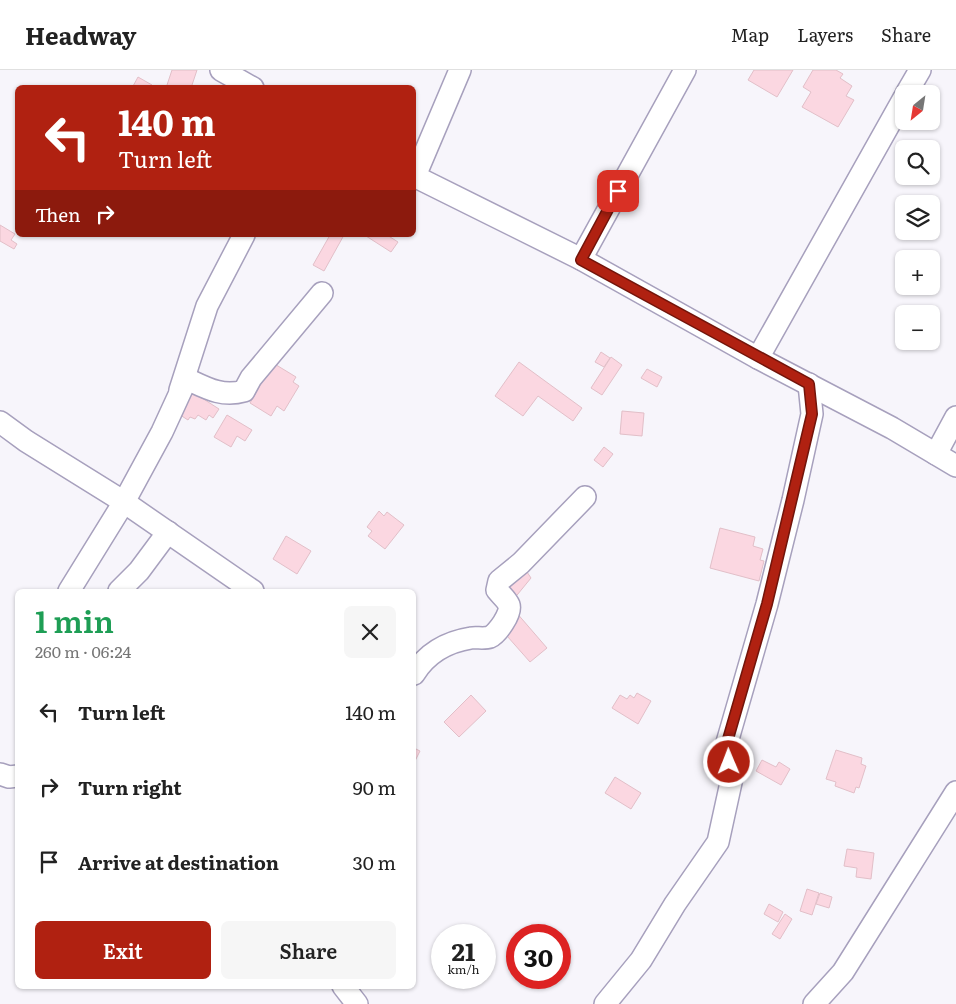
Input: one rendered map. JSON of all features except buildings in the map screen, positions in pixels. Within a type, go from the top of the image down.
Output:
[{"type":"street","points":[[222,70],[248,85]]},
{"type":"street","points":[[416,171],[460,70]]},
{"type":"street","points":[[581,260],[685,70]]},
{"type":"street","points":[[911,85],[920,70]]},
{"type":"street","points":[[758,358],[895,114]]},
{"type":"street","points":[[416,177],[581,260],[758,358],[892,428],[956,466]]},
{"type":"street","points":[[70,589],[124,502],[162,432],[180,390],[207,306],[243,237]]},
{"type":"street","points":[[180,390],[185,382],[189,380],[207,388],[229,394],[244,391],[251,378],[322,293]]},
{"type":"street","points":[[605,1004],[641,960],[718,842],[732,778],[726,746],[767,604],[812,414],[809,384]]},
{"type":"street","points":[[936,454],[956,417]]},
{"type":"street","points":[[0,422],[26,441],[124,502],[250,589]]},
{"type":"street","points":[[416,671],[421,662],[438,649],[455,641],[490,637],[496,633],[510,609],[509,604],[497,590],[499,581],[521,563],[585,497]]},
{"type":"street","points":[[121,589],[140,571],[168,532]]},
{"type":"street","points":[[0,774],[9,777],[15,776]]},
{"type":"street","points":[[814,1004],[843,972],[956,792]]},
{"type":"street","points":[[345,989],[357,1004]]},
{"type":"route","points":[[618,191],[581,260],[758,358],[809,384],[812,414],[767,604],[726,746],[729,762]]}]
